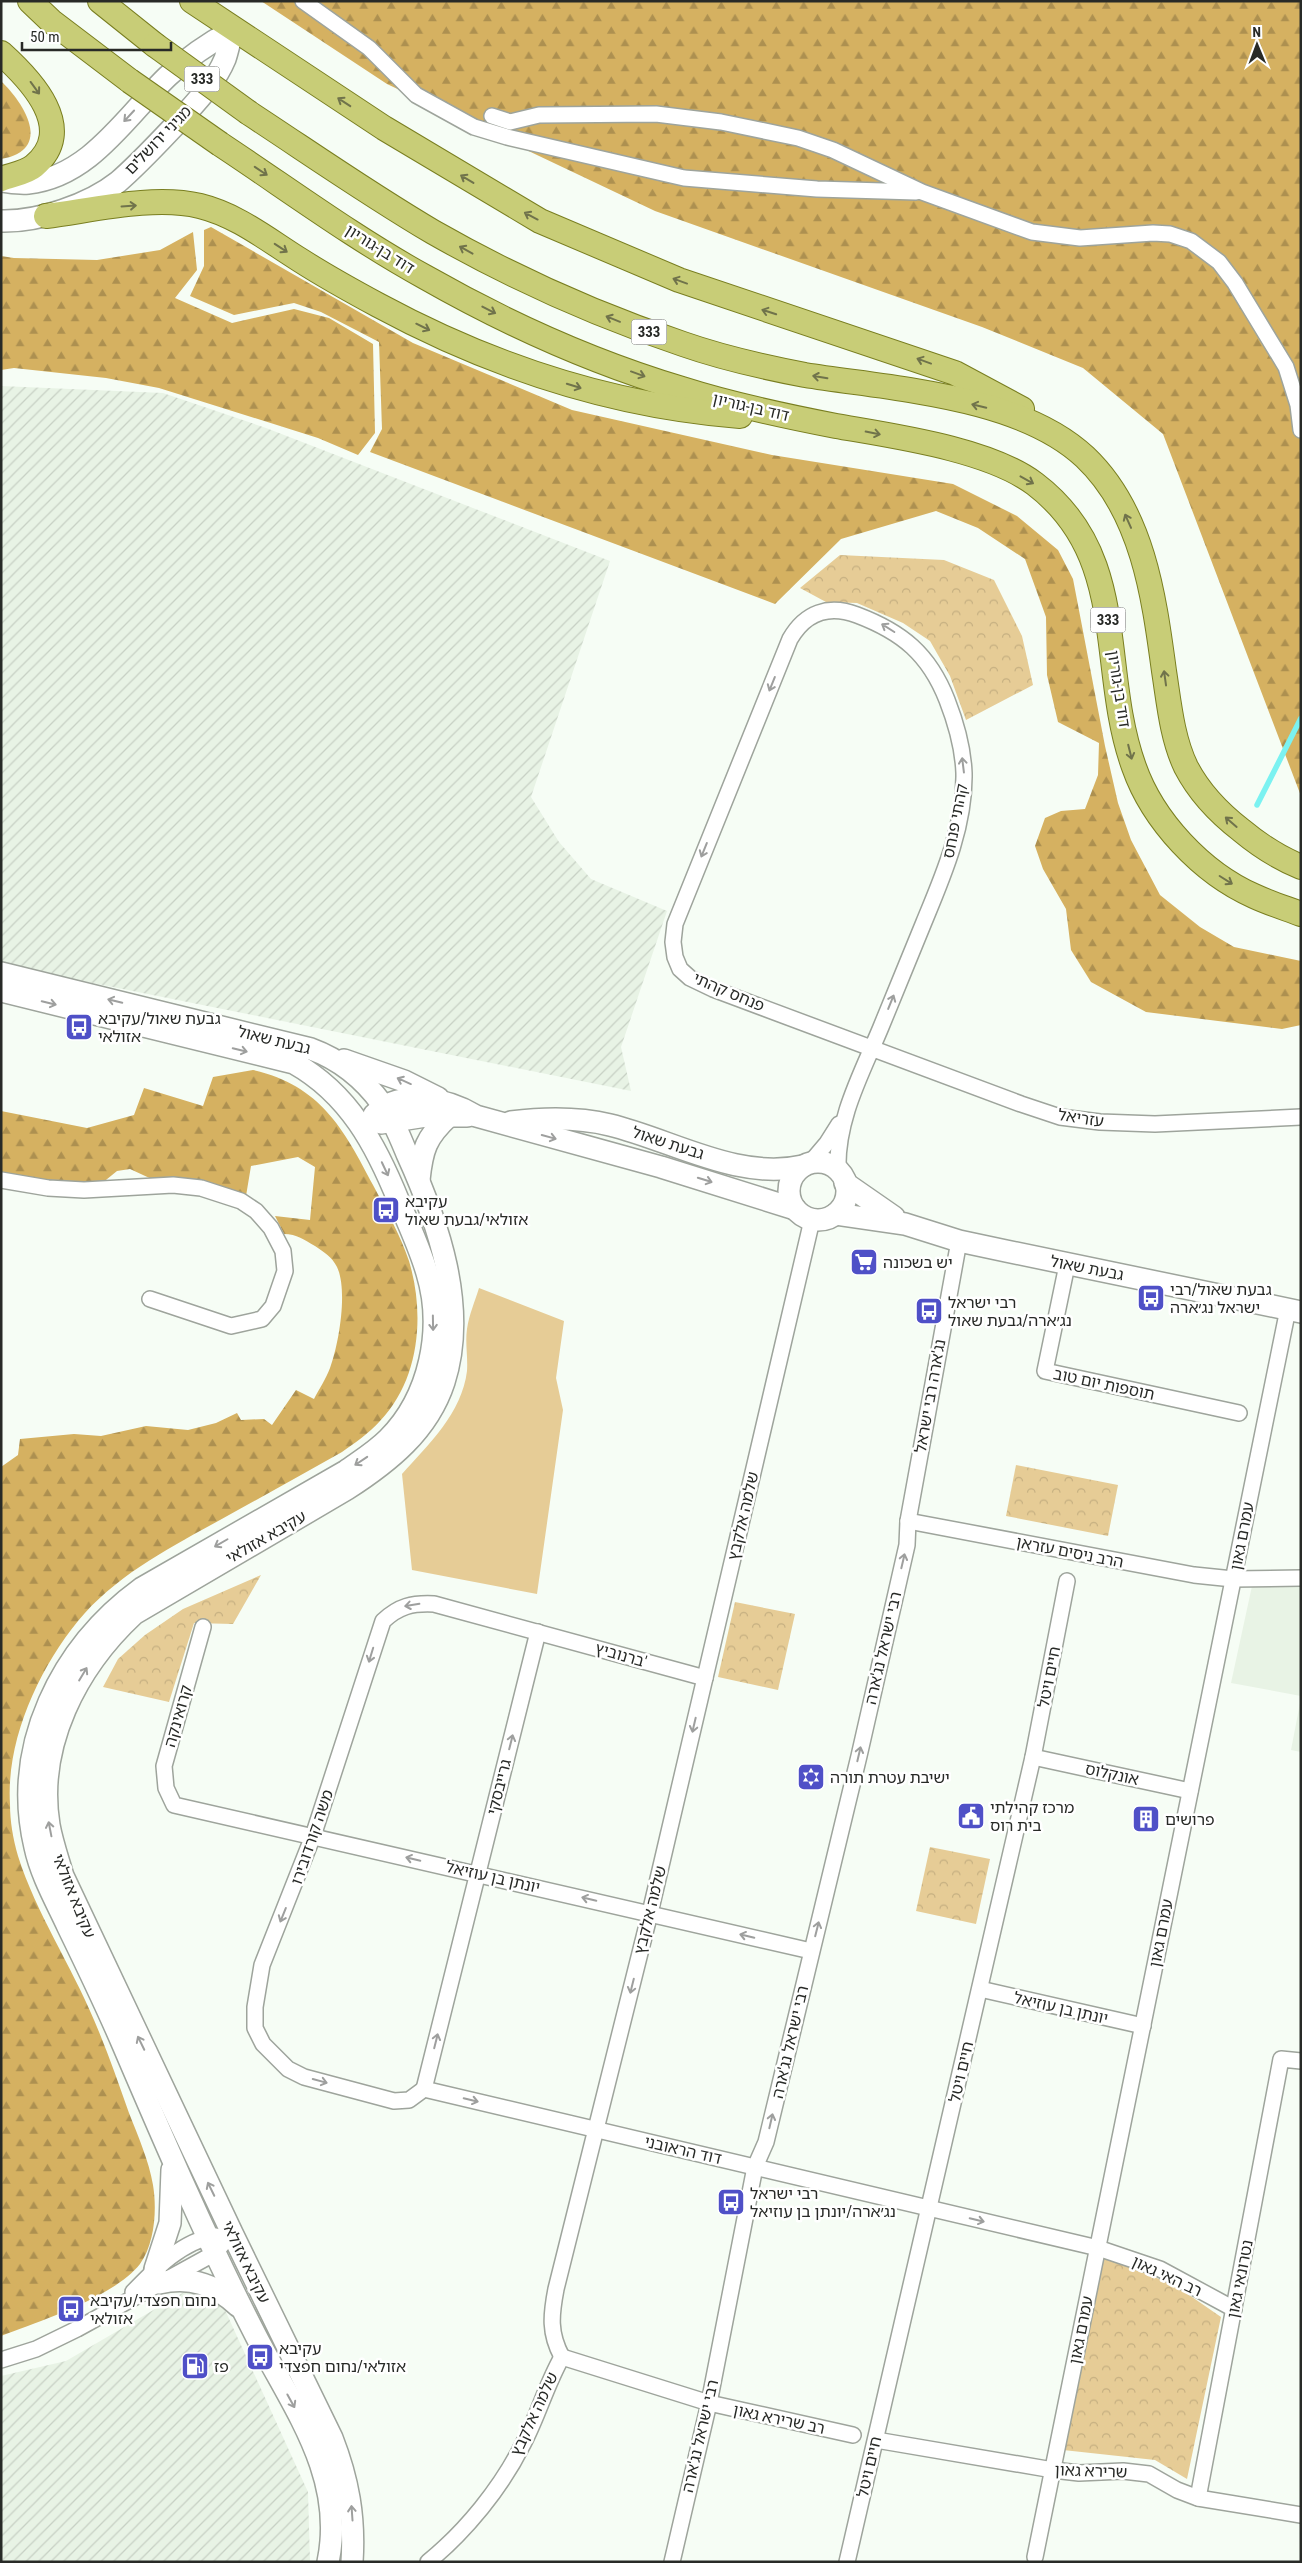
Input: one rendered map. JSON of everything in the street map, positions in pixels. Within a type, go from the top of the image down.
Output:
[{"type":"main road","name":"דוד בן-גוריון","points":[[30,1],[51,21],[130,82],[220,144],[425,278],[502,316],[589,355],[680,389],[750,408],[933,444],[995,464],[1032,482],[1061,507],[1082,534],[1094,561],[1103,593],[1125,732],[1134,768],[1154,806],[1179,841],[1212,871],[1251,895],[1301,914]]},
{"type":"main road","name":"333","points":[[100,1],[155,45],[249,113],[431,230],[545,290],[614,320],[744,363],[932,394],[1021,418],[1054,435],[1085,457],[1107,484],[1127,517],[1145,563],[1156,612],[1174,732],[1186,766],[1204,795],[1229,821],[1256,842],[1288,862],[1301,867]]},
{"type":"main road","points":[[192,1],[233,30],[384,128],[509,204],[586,242],[679,280],[955,373],[1021,408],[1052,429],[1085,457]]},
{"type":"main road","points":[[1,53],[38,90],[49,111],[51,127],[47,152],[32,167],[1,180]]},
{"type":"main road","points":[[46,216],[114,207],[174,203],[201,206],[236,219],[307,265],[379,306],[510,367],[596,393],[698,413],[825,424]]},
{"type":"street","points":[[303,1],[369,48],[416,95],[474,127],[684,178],[818,189],[922,192]]},
{"type":"street","points":[[1,180],[27,183],[49,178],[70,168],[103,144],[168,76],[198,49],[233,30]]},
{"type":"street","name":"מגיני ירושלים","points":[[1,221],[20,222],[46,216],[88,199],[117,183],[153,149],[209,88],[224,60],[233,30]]},
{"type":"street","points":[[492,116],[510,122],[540,115],[656,114],[721,122],[798,138],[832,150],[922,192],[1032,232],[1080,238],[1153,233],[1170,234],[1191,241],[1219,262],[1235,283],[1286,367],[1298,404],[1301,430]]},
{"type":"street","name":"קהתי פנחס","points":[[723,805],[790,639],[799,624],[817,613],[830,610],[847,611],[882,624],[909,642],[931,667],[957,726],[964,772],[962,806],[951,857],[873,1047]]},
{"type":"street","name":"פנחס קהתי","points":[[723,805],[674,924],[673,942],[680,969],[690,978],[713,989],[873,1047]]},
{"type":"street","name":"גבעת שאול","points":[[1,973],[311,1049],[331,1056],[357,1075],[388,1113]]},
{"type":"street","name":"גבעת שאול","points":[[1,992],[294,1063],[325,1084],[363,1126],[388,1113],[448,1110],[661,1167],[804,1214]]},
{"type":"street","points":[[844,1117],[838,1148],[845,1200],[836,1214],[821,1220],[804,1214],[789,1198],[789,1186],[794,1175],[827,1143],[844,1117],[873,1047]]},
{"type":"street","name":"עזריאל","points":[[873,1047],[1060,1117],[1100,1122],[1156,1124],[1301,1117]]},
{"type":"street","points":[[331,1056],[404,1081],[448,1110],[426,1143],[419,1180]]},
{"type":"street","name":"עקיבא אזולאי","points":[[352,2562],[352,2511],[342,2463],[63,1876],[49,1823],[47,1795],[50,1763],[61,1719],[75,1687],[92,1660],[111,1636],[134,1614],[376,1471],[400,1450],[423,1423],[444,1382],[450,1360],[452,1316],[444,1260],[419,1180],[388,1113]]},
{"type":"street","name":"גבעת שאול","points":[[502,1124],[537,1119],[579,1120],[635,1132],[745,1168],[774,1171],[806,1165]]},
{"type":"street","name":"עקיבא אזולאי","points":[[328,2562],[332,2537],[330,2497],[318,2453],[211,2245],[97,1987],[44,1874],[35,1847],[31,1820],[31,1765],[44,1711],[58,1681],[74,1654],[96,1627],[117,1606],[142,1588],[346,1471],[371,1454],[403,1421],[417,1398],[432,1355],[433,1301],[428,1273],[392,1184],[363,1126]]},
{"type":"street","points":[[661,1167],[664,1160],[674,1153],[693,1152]]},
{"type":"street","points":[[806,1165],[825,1163],[842,1177]]},
{"type":"street","name":"גבעת שאול","points":[[842,1177],[905,1224]]},
{"type":"street","points":[[1,1180],[48,1188],[84,1190],[173,1185],[201,1188],[241,1201],[256,1211],[271,1228],[283,1251],[285,1271],[273,1306],[262,1319],[230,1326],[150,1299]]},
{"type":"street","name":"שלמה אלקבץ","points":[[428,2562],[459,2532],[493,2492],[523,2444],[546,2387],[562,2357],[552,2337],[551,2316],[650,1913],[705,1678],[804,1214]]},
{"type":"street","name":"גבעת שאול","points":[[836,1214],[905,1224],[959,1241],[1294,1311]]},
{"type":"street","name":"נג'ארה רבי ישראל","points":[[908,1521],[959,1241]]},
{"type":"street","name":"תוספות יום טוב","points":[[1067,1265],[1045,1371],[1239,1413]]},
{"type":"street","name":"עמרם גאון","points":[[1035,2557],[1233,1579],[1294,1311]]},
{"type":"street","name":"הרב ניסים עזראן","points":[[908,1521],[1194,1576],[1233,1579],[1301,1578]]},
{"type":"street","name":"רבי ישראל נג'ארה","points":[[672,2562],[708,2403],[755,2167],[766,2142],[812,1950],[894,1603],[906,1545],[908,1521]]},
{"type":"street","name":"חיים ויטל","points":[[847,2562],[1034,1757],[1067,1581]]},
{"type":"street","name":"משה קורדובירו","points":[[424,2089],[408,2100],[394,2101],[304,2077],[288,2069],[263,2044],[255,2028],[258,1984],[262,1965],[313,1836],[378,1630],[383,1620],[402,1606],[417,1603],[434,1604],[538,1632]]},
{"type":"street","name":"קרואינקה","points":[[174,1805],[166,1788],[164,1766],[203,1627]]},
{"type":"street","name":"ברנוביץ'","points":[[538,1632],[705,1678]]},
{"type":"street","name":"גרייבסקי","points":[[424,2089],[538,1632]]},
{"type":"street","name":"אונקלוס","points":[[1034,1757],[1190,1792]]},
{"type":"street","name":"יונתן בן עוזיאל","points":[[174,1805],[812,1950]]},
{"type":"street","name":"יונתן בן עוזיאל","points":[[980,1989],[1143,2026]]},
{"type":"street","name":"נטרונאי גאון","points":[[1198,2498],[1281,2059],[1301,2061]]},
{"type":"street","name":"דוד הראובני","points":[[424,2089],[1098,2248]]},
{"type":"street","points":[[157,2276],[170,2223],[172,2157]]},
{"type":"street","points":[[1,2360],[36,2348],[124,2302],[157,2276],[172,2256],[211,2245],[232,2233]]},
{"type":"street","name":"רב האי גאון","points":[[1098,2248],[1160,2269],[1234,2309]]},
{"type":"street","points":[[157,2276],[203,2283],[222,2292],[244,2312]]},
{"type":"street","name":"רב שרירא גאון","points":[[562,2357],[708,2403],[853,2435]]},
{"type":"street","name":"שרירא גאון","points":[[876,2440],[1053,2470],[1078,2473],[1123,2470],[1149,2474],[1177,2490],[1198,2498],[1301,2514]]},
{"type":"shaded area","points":[[1,386],[163,393],[266,428],[610,561],[531,797],[559,842],[591,879],[667,911],[621,1047],[631,1091],[73,979],[1,962]]},
{"type":"shaded area","points":[[1252,1586],[1301,1587],[1301,1696],[1231,1683]]},
{"type":"shaded area","points":[[1301,1698],[1301,1752],[1291,1750]]},
{"type":"shaded area","points":[[210,2277],[308,2492],[310,2562],[1,2562],[1,2376],[66,2361]]},
{"type":"green space","points":[[261,1],[1301,1],[1301,796],[1163,434],[1083,368],[982,327],[655,211],[387,84]]},
{"type":"green space","points":[[1,81],[10,90],[25,113],[30,125],[30,136],[27,146],[17,154],[1,159]]},
{"type":"green space","points":[[211,227],[413,343],[572,410],[772,455],[953,484],[1017,516],[1058,550],[1073,579],[1105,746],[1118,803],[1131,840],[1160,895],[1200,927],[1234,947],[1301,961],[1301,1025],[1282,1029],[1146,1012],[1091,982],[1071,950],[1066,909],[1043,869],[1035,846],[1045,818],[1061,811],[1085,809],[1098,775],[1099,743],[1058,722],[1047,675],[1046,617],[1025,559],[978,528],[936,511],[841,539],[775,604],[370,452],[382,429],[379,342],[321,312],[294,303],[234,315],[190,296],[204,266],[204,230]]},
{"type":"green space","points":[[193,232],[197,270],[175,298],[232,323],[294,309],[329,318],[373,344],[375,433],[358,455],[318,438],[159,388],[106,378],[14,368],[1,370],[1,256],[97,260],[160,250]]},
{"type":"green space","points":[[840,555],[944,560],[994,580],[1022,636],[1033,685],[966,720],[950,676],[930,641],[903,623],[857,603],[826,602],[800,588]]},
{"type":"green space","points":[[253,1070],[296,1086],[313,1098],[340,1128],[351,1146],[392,1222],[409,1261],[417,1302],[416,1345],[404,1386],[393,1404],[371,1430],[342,1452],[162,1552],[109,1590],[78,1621],[63,1640],[50,1661],[28,1707],[19,1731],[10,1780],[12,1830],[16,1850],[34,1898],[85,2000],[108,2054],[149,2167],[153,2185],[155,2215],[152,2236],[145,2256],[128,2276],[113,2287],[75,2307],[1,2336],[1,1467],[18,1455],[20,1439],[74,1434],[101,1436],[146,1426],[188,1430],[216,1423],[237,1413],[241,1420],[264,1419],[272,1425],[296,1390],[314,1399],[327,1376],[339,1332],[342,1289],[337,1267],[333,1260],[322,1250],[304,1240],[293,1235],[284,1234],[275,1216],[310,1220],[315,1167],[298,1157],[251,1166],[246,1196],[156,1181],[130,1169],[117,1171],[101,1184],[46,1180],[1,1172],[1,1111],[87,1128],[134,1115],[144,1088],[203,1106],[213,1077]]},
{"type":"green space","points":[[479,1288],[564,1321],[556,1378],[563,1410],[537,1594],[412,1570],[402,1474],[433,1440],[458,1401],[467,1371],[467,1329]]},
{"type":"green space","points":[[1016,1465],[1118,1485],[1108,1536],[1006,1516]]},
{"type":"green space","points":[[261,1575],[233,1624],[194,1623],[169,1702],[103,1687],[118,1659],[145,1635],[183,1609]]},
{"type":"green space","points":[[735,1602],[795,1614],[778,1690],[718,1677]]},
{"type":"green space","points":[[930,1847],[990,1859],[976,1924],[916,1911]]},
{"type":"green space","points":[[1102,2257],[1130,2266],[1179,2288],[1221,2317],[1187,2479],[1155,2460],[1063,2450]]},
{"type":"waterway","points":[[1257,805],[1301,718]]},
{"type":"place","name":"גבעת שאול/עקיבא אזולאי","points":[[79,1027]]},
{"type":"place","name":"עקיבא אזולאי/גבעת שאול","points":[[386,1210]]},
{"type":"place","name":"יש בשכונה","points":[[864,1262]]},
{"type":"place","name":"גבעת שאול/רבי ישראל נג׳ארה","points":[[1151,1298]]},
{"type":"place","name":"רבי ישראל נג׳ארה/גבעת שאול","points":[[929,1311]]},
{"type":"place","name":"ישיבת עטרת תורה","points":[[811,1777]]},
{"type":"place","name":"מרכז קהילתי בית רוס","points":[[971,1816]]},
{"type":"place","name":"פרושים","points":[[1146,1819]]},
{"type":"place","name":"רבי ישראל נג׳ארה/יונתן בן עוזיאל","points":[[731,2202]]},
{"type":"place","name":"נחום חפצדי/עקיבא אזולאי","points":[[71,2309]]},
{"type":"place","name":"עקיבא אזולאי/נחום חפצדי","points":[[260,2357]]},
{"type":"place","name":"פז","points":[[195,2366]]}]
